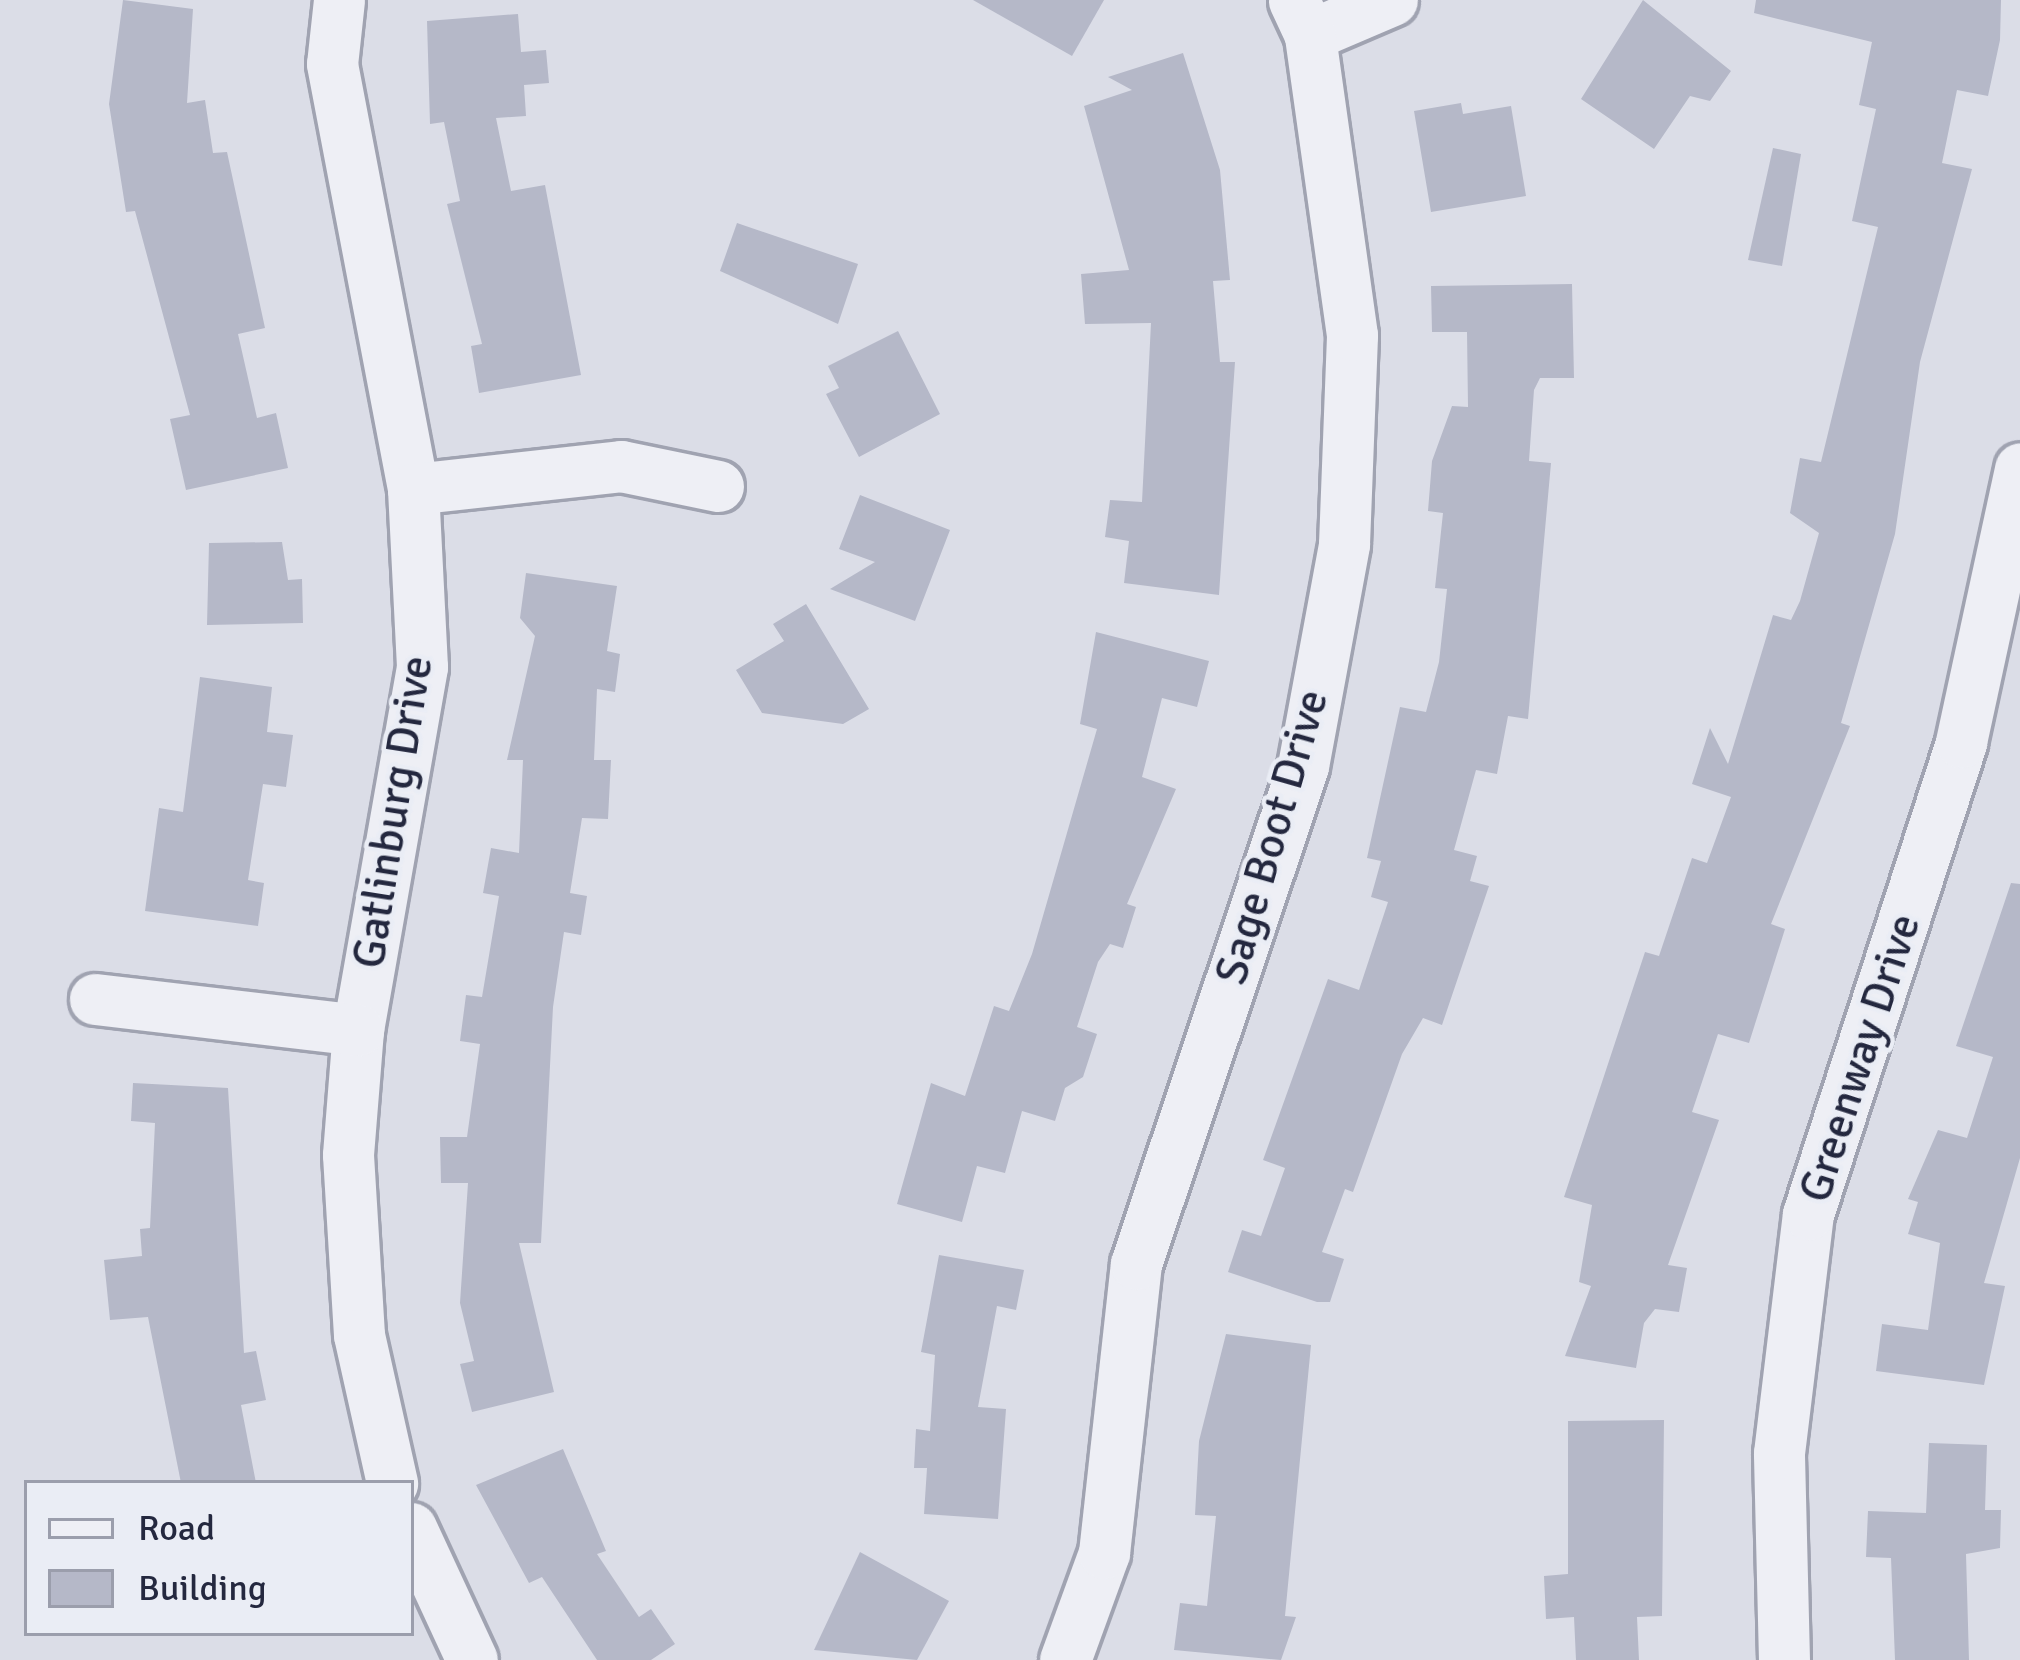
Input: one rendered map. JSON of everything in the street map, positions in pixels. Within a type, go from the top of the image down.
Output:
[{"type":"street","name":"Gatlinburg Drive","points":[[339,0],[332,64],[413,489],[422,667],[358,1030],[348,1155],[359,1334],[391,1480]]},
{"type":"street","points":[[1302,18],[1392,0]]},
{"type":"street","name":"Sage Boot Drive","points":[[1065,1660],[1104,1553],[1136,1264],[1303,766],[1344,544],[1352,335],[1302,18]]},
{"type":"street","points":[[413,489],[621,466],[718,486]]},
{"type":"street","name":"Greenway Drive","points":[[1784,1660],[1778,1453],[1808,1214],[1961,742],[2020,468]]},
{"type":"street","points":[[95,1000],[358,1030]]},
{"type":"street","points":[[414,1534],[472,1660]]},
{"type":"building","points":[[123,0],[193,9],[187,103],[205,100],[213,153],[227,152],[265,328],[238,334],[257,418],[276,413],[288,468],[186,490],[170,419],[190,415],[135,211],[126,212],[109,104]]},
{"type":"building","points":[[973,0],[1104,0],[1072,56]]},
{"type":"building","points":[[1643,0],[1731,71],[1710,101],[1690,96],[1654,149],[1581,99]]},
{"type":"building","points":[[1756,0],[2001,0],[2000,40],[1988,96],[1957,90],[1942,163],[1972,169],[1920,362],[1895,534],[1841,723],[1850,726],[1771,924],[1785,929],[1749,1043],[1718,1034],[1692,1112],[1719,1120],[1668,1265],[1687,1268],[1679,1312],[1655,1309],[1644,1323],[1636,1368],[1565,1356],[1591,1286],[1579,1282],[1592,1205],[1564,1197],[1645,952],[1659,956],[1692,858],[1707,863],[1731,797],[1692,784],[1710,728],[1728,764],[1773,615],[1791,620],[1800,601],[1819,533],[1790,513],[1800,458],[1821,462],[1878,227],[1852,221],[1876,109],[1859,105],[1872,42],[1754,13]]},
{"type":"building","points":[[518,14],[521,52],[546,50],[549,83],[524,85],[526,116],[496,118],[511,191],[545,185],[581,375],[479,393],[471,346],[482,344],[447,204],[460,201],[444,122],[430,124],[427,21]]},
{"type":"building","points":[[1183,53],[1220,170],[1230,280],[1213,281],[1220,362],[1235,362],[1219,595],[1124,583],[1129,541],[1105,537],[1110,500],[1142,502],[1151,323],[1085,324],[1081,274],[1129,270],[1084,106],[1132,90],[1108,77]]},
{"type":"building","points":[[1461,103],[1463,114],[1511,106],[1526,196],[1431,212],[1414,111]]},
{"type":"building","points":[[1773,148],[1801,154],[1782,266],[1748,260]]},
{"type":"building","points":[[737,223],[858,264],[838,324],[720,271]]},
{"type":"building","points":[[1572,284],[1574,378],[1540,378],[1534,390],[1529,461],[1551,463],[1528,719],[1508,716],[1497,774],[1476,770],[1454,850],[1477,856],[1470,881],[1489,886],[1442,1025],[1423,1018],[1402,1054],[1353,1192],[1345,1189],[1322,1252],[1344,1259],[1330,1302],[1317,1302],[1228,1272],[1242,1230],[1261,1236],[1285,1168],[1263,1160],[1328,979],[1359,990],[1388,902],[1371,897],[1381,861],[1367,858],[1400,707],[1426,712],[1439,662],[1447,589],[1435,588],[1443,513],[1428,511],[1432,461],[1452,406],[1468,407],[1467,332],[1432,332],[1431,286]]},
{"type":"building","points":[[898,331],[940,414],[859,457],[826,394],[839,388],[828,366]]},
{"type":"building","points":[[860,495],[950,530],[915,621],[830,589],[875,562],[839,549]]},
{"type":"building","points":[[282,542],[288,580],[302,579],[303,623],[207,625],[209,543]]},
{"type":"building","points":[[526,573],[617,586],[607,651],[620,654],[615,692],[597,689],[594,760],[611,760],[608,819],[582,818],[570,893],[587,896],[581,935],[564,932],[553,1007],[541,1243],[519,1243],[554,1392],[472,1412],[460,1364],[474,1361],[460,1303],[468,1183],[441,1183],[440,1137],[467,1137],[480,1044],[460,1041],[466,995],[482,997],[499,896],[483,893],[491,848],[519,853],[523,760],[507,760],[535,636],[520,618]]},
{"type":"building","points":[[806,604],[869,709],[843,724],[762,713],[736,670],[784,641],[773,624]]},
{"type":"building","points":[[1096,632],[1209,661],[1197,707],[1162,698],[1142,777],[1176,789],[1127,904],[1136,907],[1123,948],[1110,944],[1098,962],[1077,1027],[1097,1034],[1083,1077],[1065,1088],[1055,1121],[1022,1111],[1005,1173],[977,1166],[962,1222],[897,1204],[931,1083],[965,1096],[994,1006],[1009,1011],[1032,954],[1097,729],[1080,724]]},
{"type":"building","points":[[200,677],[272,687],[267,732],[293,735],[286,787],[263,784],[248,880],[264,883],[258,926],[145,911],[159,808],[183,812]]},
{"type":"building","points":[[2011,883],[2020,884],[2020,1158],[1984,1283],[2005,1286],[1984,1385],[1876,1371],[1882,1324],[1928,1330],[1940,1243],[1908,1234],[1918,1202],[1908,1199],[1938,1130],[1967,1138],[1993,1057],[1956,1046]]},
{"type":"building","points":[[133,1083],[228,1088],[244,1353],[256,1351],[266,1400],[241,1405],[255,1480],[180,1480],[148,1317],[110,1320],[104,1260],[142,1256],[140,1229],[150,1228],[155,1123],[131,1121]]},
{"type":"building","points":[[939,1255],[1024,1270],[1016,1310],[997,1306],[978,1407],[1006,1409],[998,1519],[924,1514],[927,1468],[914,1468],[916,1429],[930,1431],[935,1355],[921,1352]]},
{"type":"building","points":[[1226,1334],[1311,1345],[1285,1616],[1296,1617],[1281,1660],[1174,1650],[1180,1603],[1207,1606],[1216,1516],[1195,1515],[1199,1441]]},
{"type":"building","points":[[1664,1420],[1662,1616],[1637,1617],[1639,1660],[1576,1660],[1574,1617],[1546,1619],[1544,1576],[1568,1574],[1568,1421]]},
{"type":"building","points":[[1929,1443],[1987,1445],[1985,1510],[2001,1510],[2000,1548],[1966,1554],[1969,1660],[1895,1660],[1891,1558],[1866,1557],[1868,1511],[1926,1513]]},
{"type":"building","points":[[563,1449],[606,1551],[597,1554],[639,1617],[651,1609],[675,1644],[651,1660],[597,1660],[542,1577],[529,1583],[476,1485]]},
{"type":"building","points":[[860,1552],[949,1601],[917,1660],[814,1650]]}]
